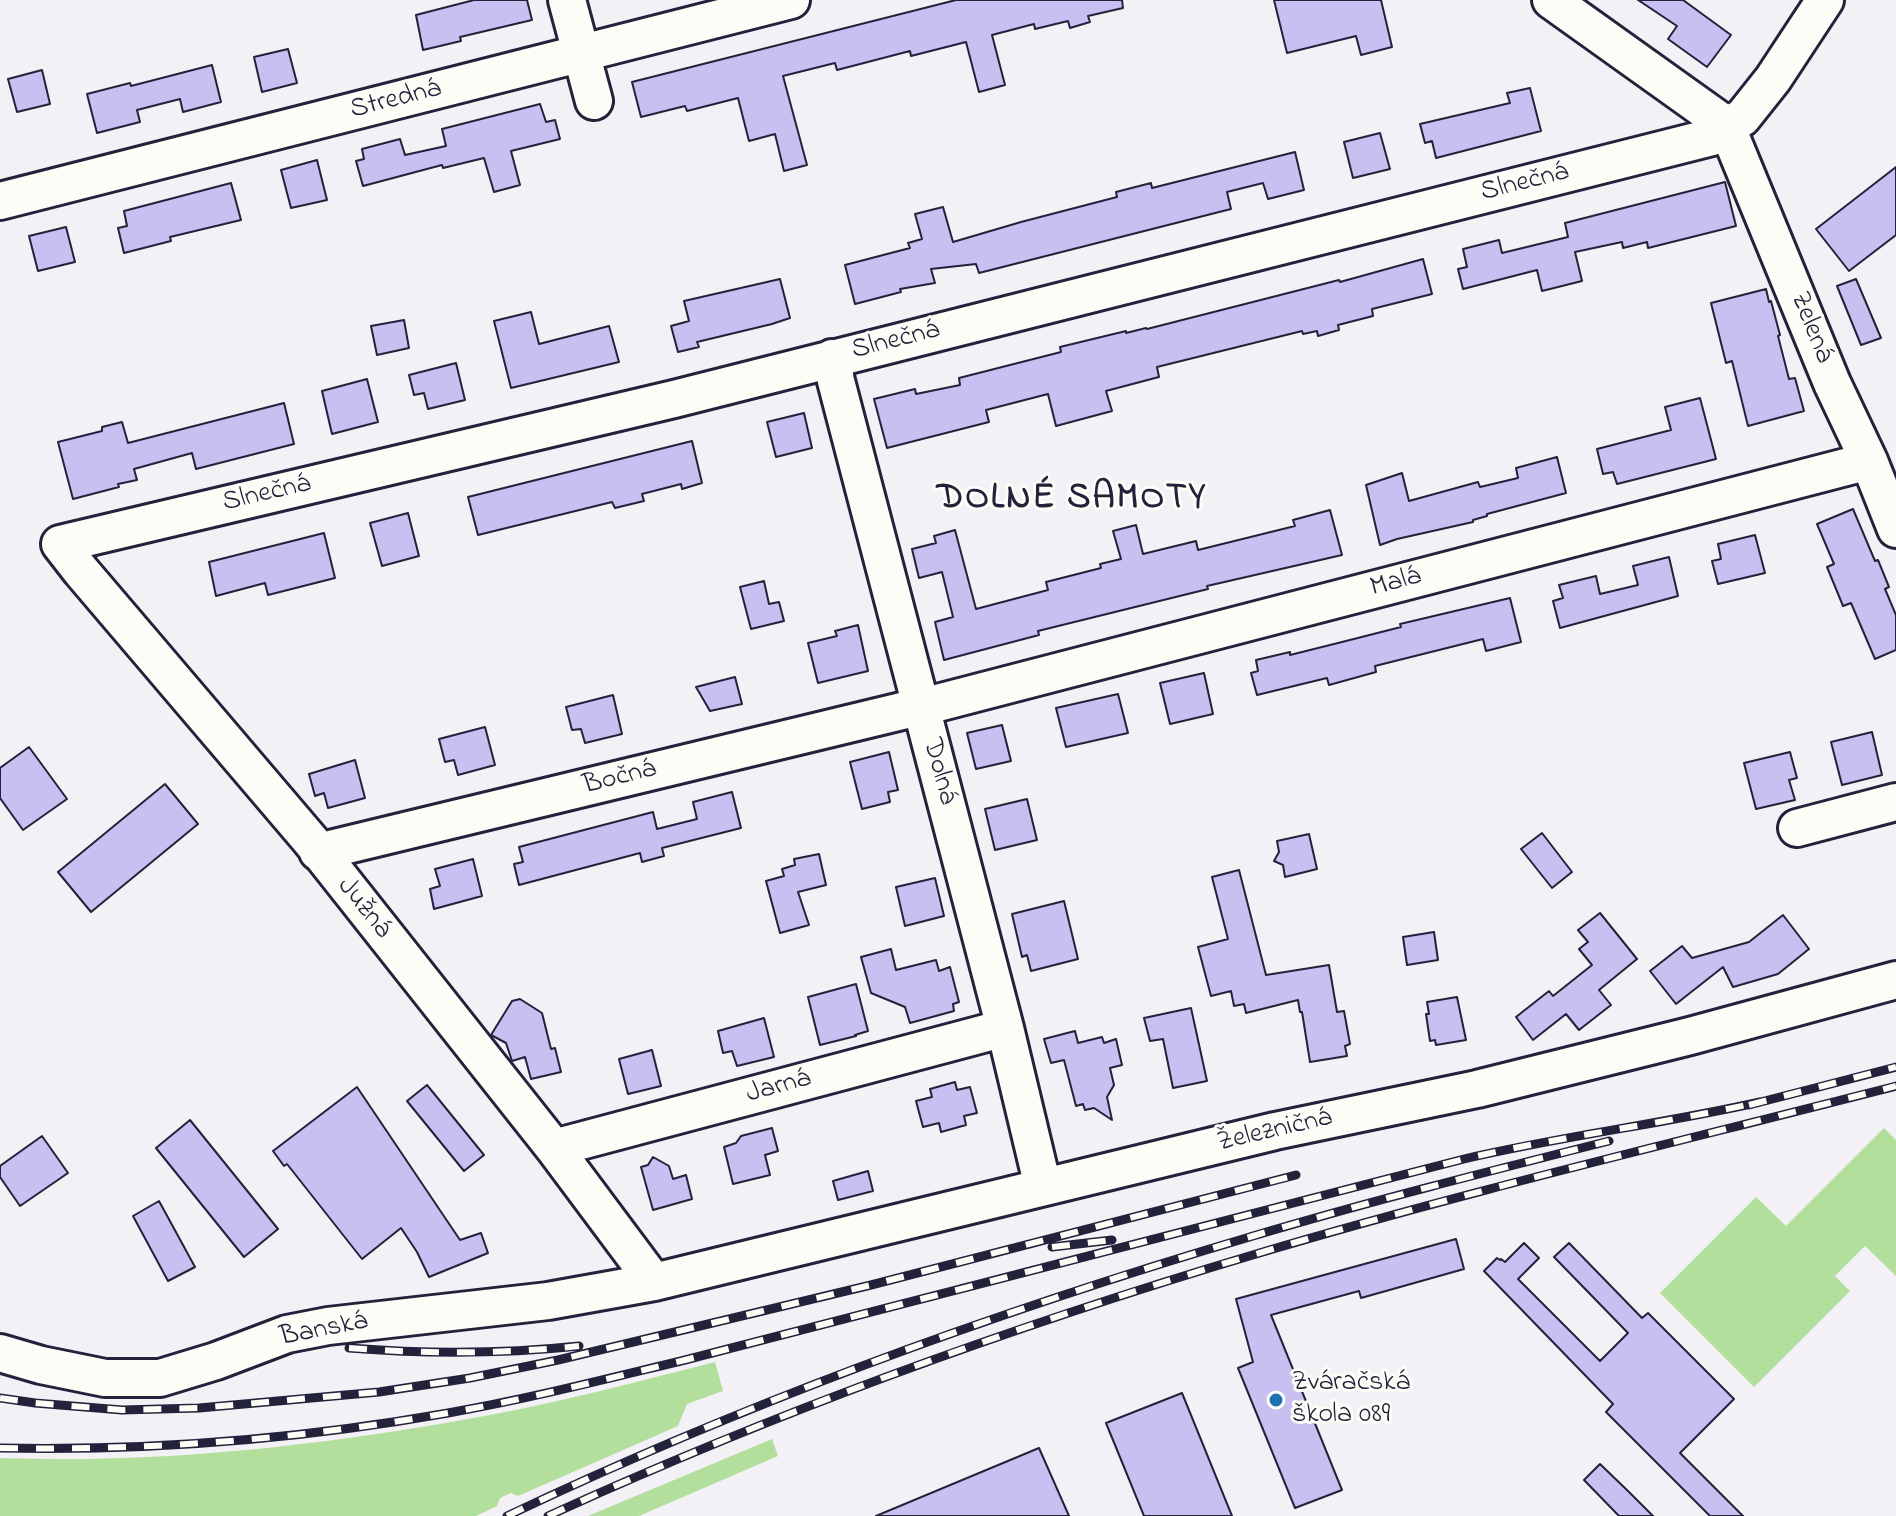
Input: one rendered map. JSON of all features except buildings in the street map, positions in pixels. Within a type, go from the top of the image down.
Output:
[{"type":"street","points":[[567,0],[594,101]]},
{"type":"street","name":"Stredná","points":[[0,201],[791,0]]},
{"type":"street","points":[[1551,0],[1726,125]]},
{"type":"street","name":"Slnečná","points":[[60,544],[674,399],[1712,137],[1726,125],[1742,118],[1773,79],[1825,0]]},
{"type":"street","name":"Zelená","points":[[1726,125],[1896,529]]},
{"type":"street","name":"Dolná","points":[[832,358],[1043,1187]]},
{"type":"street","name":"Malá","points":[[922,707],[1869,461]]},
{"type":"street","name":"Južná","points":[[60,544],[318,852],[554,1148],[654,1282]]},
{"type":"street","name":"Bočná","points":[[318,852],[922,707]]},
{"type":"street","points":[[1797,828],[1896,802]]},
{"type":"street","name":"Železničná","points":[[654,1282],[1275,1131],[1477,1089],[1896,980]]},
{"type":"street","name":"Jarná","points":[[554,1148],[1005,1028]]},
{"type":"street","name":"Banská","points":[[0,1353],[105,1378],[160,1378],[287,1334],[328,1326],[548,1301],[654,1282]]},
{"type":"green space","points":[[1884,1128],[1896,1140],[1896,1276],[1865,1246],[1835,1276],[1850,1291],[1754,1387],[1660,1293],[1756,1197],[1786,1226]]},
{"type":"green space","points":[[715,1362],[723,1391],[687,1404],[678,1426],[518,1496],[511,1493],[500,1498],[497,1506],[476,1516],[0,1516],[0,1458],[184,1455],[368,1435],[518,1409]]},
{"type":"green space","points":[[772,1439],[778,1456],[639,1516],[588,1516]]},
{"type":"railway","points":[[1749,1105],[1896,1067]]},
{"type":"railway","points":[[548,1516],[809,1406],[986,1341],[1166,1282],[1415,1209],[1896,1086]]},
{"type":"railway","points":[[0,1448],[113,1447],[225,1441],[337,1430],[478,1407],[685,1360],[1464,1159],[1760,1102]]},
{"type":"railway","points":[[507,1516],[781,1397],[968,1327],[1297,1223],[1609,1141]]},
{"type":"railway","points":[[0,1398],[122,1410],[199,1408],[379,1392],[470,1378],[871,1285],[1296,1175]]},
{"type":"railway","points":[[1052,1247],[1112,1240]]},
{"type":"railway","points":[[349,1348],[464,1352],[579,1346]]},
{"type":"place","name":"Zváračská škola 089","points":[[1276,1400]]},
{"type":"district","name":"DOLNÉ SAMOTY","points":[[1072,501]]}]
